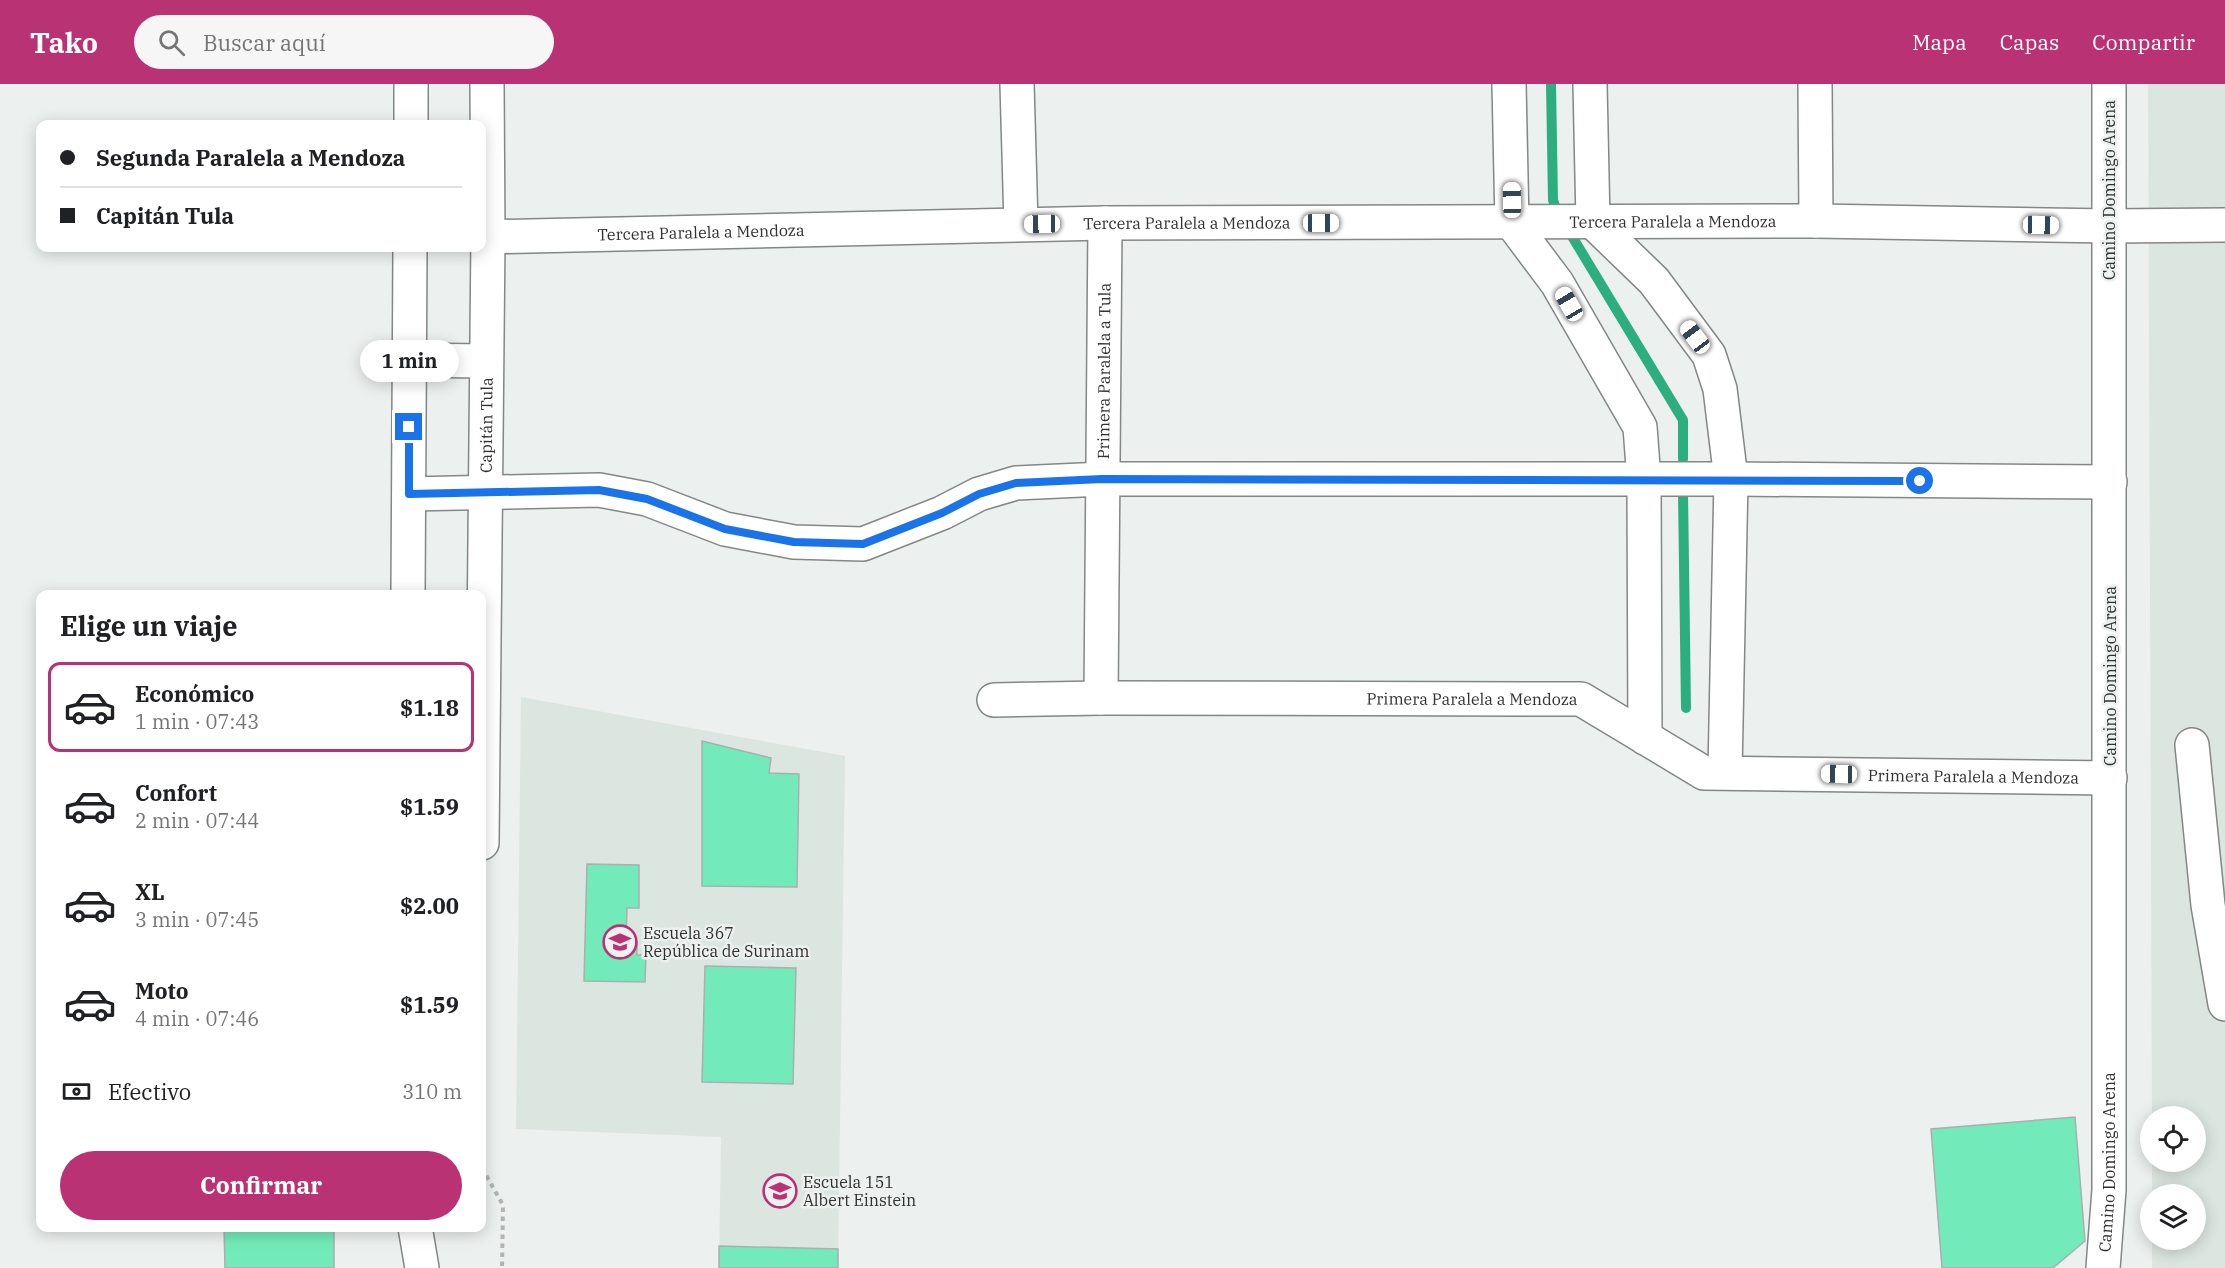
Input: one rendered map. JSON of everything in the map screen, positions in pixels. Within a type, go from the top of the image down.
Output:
[{"type":"street","points":[[411,84],[411,120]]},
{"type":"street","name":"Capitán Tula","points":[[486,160],[487,84]]},
{"type":"street","points":[[1017,84],[1021,224]]},
{"type":"street","points":[[1509,84],[1512,223],[1557,283],[1640,427],[1644,480],[1645,738]]},
{"type":"street","points":[[1590,84],[1593,222],[1654,281],[1709,355],[1720,389],[1731,480],[1725,772]]},
{"type":"street","points":[[1815,84],[1816,221]]},
{"type":"street","name":"Camino Domingo Arena","points":[[2103,1268],[2109,1190],[2109,84]]},
{"type":"street","name":"Tercera Paralela a Mendoza","points":[[486,237],[1105,223],[1816,221],[2109,226],[2225,225]]},
{"type":"street","name":"Primera Paralela a Tula","points":[[1101,698],[1105,223]]},
{"type":"street","points":[[408,590],[410,252]]},
{"type":"street","name":"Capitán Tula","points":[[483,590],[485,252]]},
{"type":"street","name":"Capitán Tula","points":[[409,360],[485,361]]},
{"type":"street","points":[[409,494],[599,490],[647,499],[725,529],[794,542],[863,544],[942,513],[979,494],[1016,483],[1102,479],[2110,482]]},
{"type":"street","name":"Primera Paralela a Mendoza","points":[[994,700],[1101,698],[1581,699],[1704,774],[1725,772],[2110,778]]},
{"type":"street","points":[[2192,745],[2217,905],[2225,1004]]},
{"type":"street","points":[[417,1232],[422,1268]]},
{"type":"path","points":[[486,1175],[503,1205],[502,1268]]},
{"type":"shaded area","points":[[2148,84],[2225,84],[2225,1268],[2152,1268],[2152,1250],[2206,1250],[2206,1184],[2152,1184],[2152,1172],[2206,1172],[2206,1106],[2152,1106]]},
{"type":"shaded area","points":[[521,697],[845,756],[838,1268],[719,1268],[721,1137],[516,1129]]},
{"type":"building","points":[[702,741],[771,758],[769,773],[799,774],[797,887],[702,886]]},
{"type":"building","points":[[587,864],[639,865],[639,908],[627,908],[626,941],[637,942],[637,955],[646,955],[645,982],[584,981]]},
{"type":"building","points":[[705,966],[796,968],[793,1084],[702,1082]]},
{"type":"building","points":[[2075,1117],[2085,1241],[2053,1268],[1942,1268],[1931,1129]]},
{"type":"building","points":[[224,1232],[334,1232],[334,1268],[225,1268]]},
{"type":"building","points":[[719,1246],[838,1249],[838,1268],[719,1268]]},
{"type":"waterway","points":[[1551,84],[1553,200],[1556,209]]},
{"type":"waterway","points":[[1570,233],[1683,420],[1683,459]]},
{"type":"waterway","points":[[1683,493],[1686,708]]},
{"type":"place","name":"Escuela 367 República de Surinam","points":[[620,942]]},
{"type":"place","name":"Escuela 151 Albert Einstein","points":[[780,1191]]},
{"type":"route","points":[[409,427],[409,494],[599,490],[647,499],[725,529],[794,542],[814,543],[863,544],[942,513],[979,494],[1016,483],[1102,479],[1920,481]]}]
